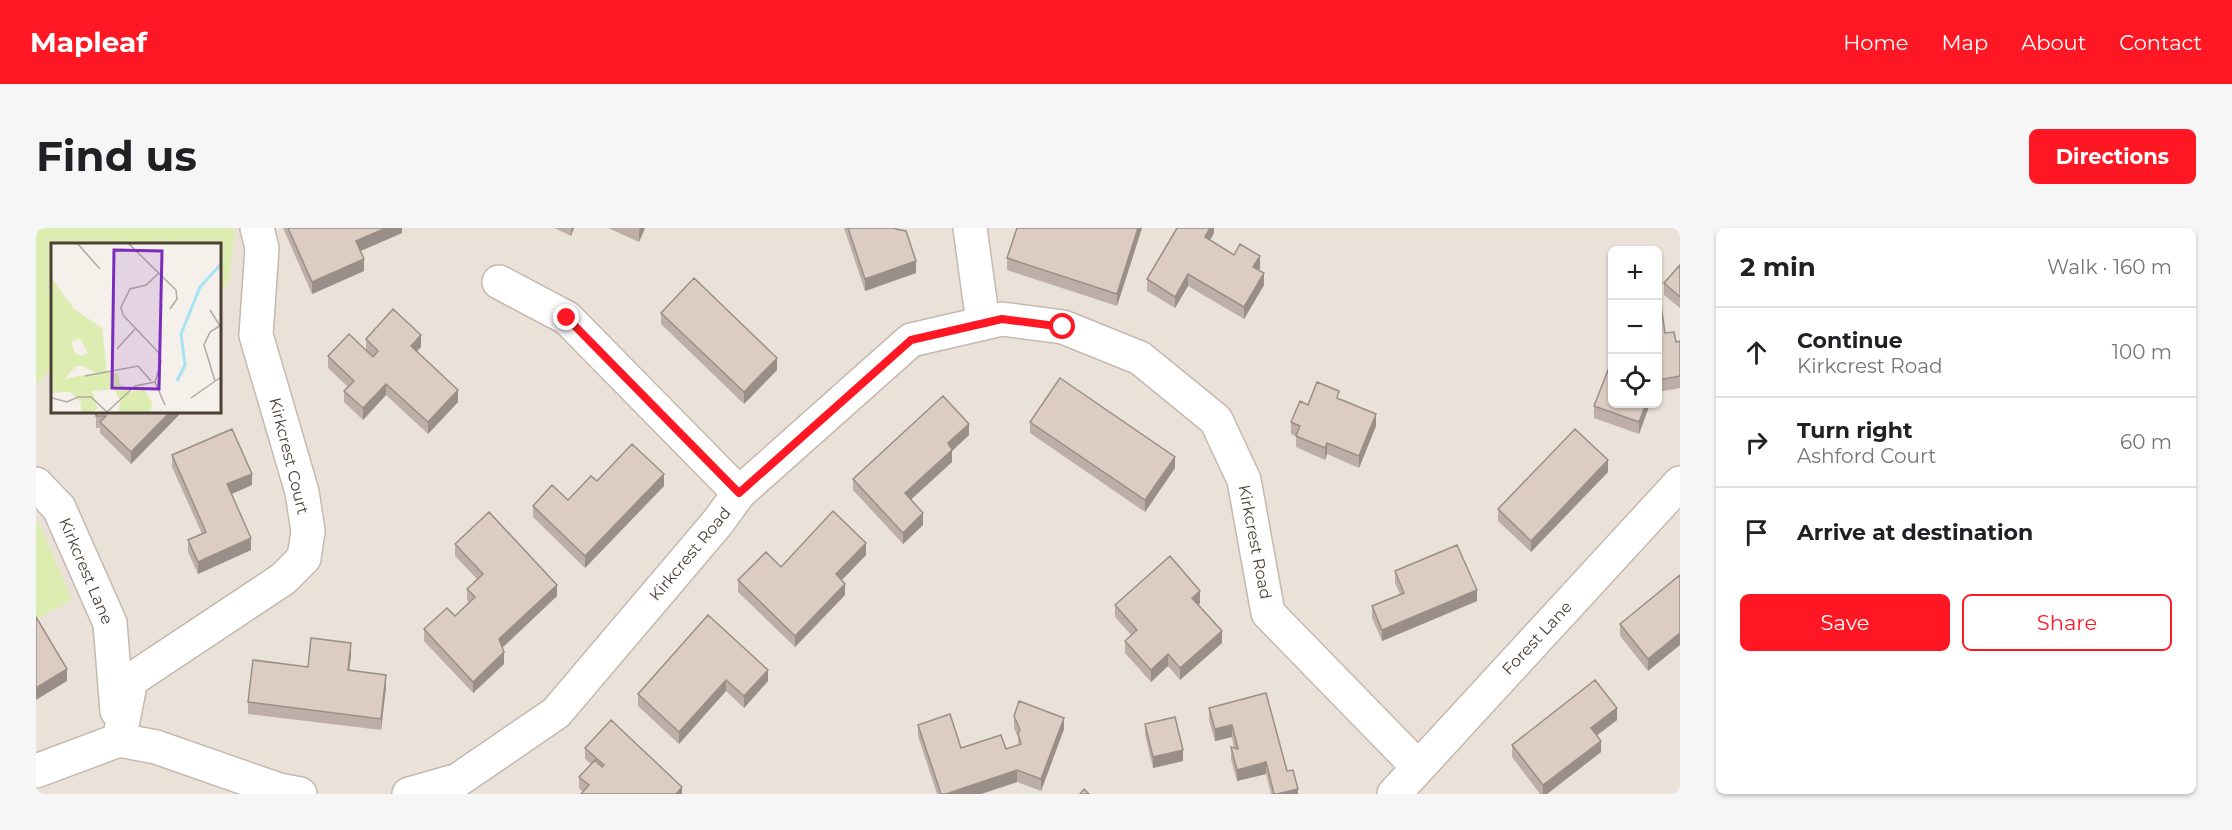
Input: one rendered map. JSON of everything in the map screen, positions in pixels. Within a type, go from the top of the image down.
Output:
[{"type":"street","name":"Kirkcrest Court","points":[[119,740],[131,680],[283,579],[304,558],[308,531],[302,492],[256,335],[262,248],[257,228]]},
{"type":"street","points":[[970,228],[983,323]]},
{"type":"street","points":[[499,282],[567,318],[739,493]]},
{"type":"street","name":"Kirkcrest Road","points":[[409,794],[458,780],[556,713],[718,522],[739,493],[911,340],[1002,319],[1063,327],[1140,358],[1216,420],[1244,480],[1268,613],[1418,767]]},
{"type":"street","name":"Forest Lane","points":[[1394,794],[1680,483]]},
{"type":"street","name":"Kirkcrest Lane","points":[[36,484],[59,508],[110,623],[119,740]]},
{"type":"street","points":[[36,771],[119,740],[156,747],[279,790],[300,794]]},
{"type":"shaded area","points":[[233,228],[1680,228],[1680,794],[36,794],[36,619],[72,600],[36,520],[36,385],[51,369],[51,412],[220,412],[220,296],[229,279],[235,234]]},
{"type":"green space","points":[[36,228],[233,228],[235,234],[229,279],[220,296],[220,243],[51,243],[51,369],[36,385]]},
{"type":"green space","points":[[36,520],[72,600],[36,619]]},
{"type":"building","points":[[288,228],[386,228],[356,241],[364,259],[312,282]]},
{"type":"building","points":[[848,228],[895,228],[906,231],[916,261],[865,279]]},
{"type":"building","points":[[1017,228],[1138,228],[1117,294],[1007,258]]},
{"type":"building","points":[[1177,228],[1210,228],[1205,237],[1234,255],[1240,244],[1260,256],[1253,267],[1264,273],[1244,307],[1188,274],[1175,297],[1147,279]]},
{"type":"building","points":[[1680,265],[1680,297],[1664,283]]},
{"type":"building","points":[[694,278],[777,358],[744,392],[661,313]]},
{"type":"building","points":[[393,309],[421,335],[411,346],[458,390],[428,422],[386,384],[363,408],[344,391],[354,381],[328,356],[349,334],[373,357],[378,351],[366,339]]},
{"type":"building","points":[[1662,313],[1665,333],[1674,332],[1676,342],[1680,341],[1680,376],[1662,379]]},
{"type":"building","points":[[1608,370],[1608,408],[1644,408],[1639,422],[1594,406]]},
{"type":"building","points":[[1060,378],[1175,457],[1145,500],[1030,422]]},
{"type":"building","points":[[1317,382],[1339,391],[1337,398],[1376,414],[1359,456],[1327,443],[1325,448],[1296,436],[1300,426],[1291,422],[1300,401],[1308,405]]},
{"type":"building","points":[[943,396],[969,424],[948,443],[952,450],[905,493],[923,513],[903,533],[853,479]]},
{"type":"building","points":[[96,412],[170,412],[131,452],[100,422],[106,416],[96,416]]},
{"type":"building","points":[[232,429],[252,474],[227,484],[251,538],[198,562],[188,540],[206,532],[172,455]]},
{"type":"building","points":[[1575,429],[1608,460],[1531,541],[1498,509]]},
{"type":"building","points":[[632,444],[664,474],[585,556],[533,506],[552,485],[568,500],[591,476],[597,481]]},
{"type":"building","points":[[833,511],[866,543],[836,574],[845,584],[795,636],[738,580],[766,552],[781,567]]},
{"type":"building","points":[[489,512],[557,585],[499,639],[504,652],[473,682],[424,629],[447,608],[455,616],[475,597],[467,589],[483,574],[455,544]]},
{"type":"building","points":[[1457,545],[1477,590],[1382,630],[1372,606],[1404,593],[1395,571]]},
{"type":"building","points":[[1170,556],[1200,591],[1192,598],[1222,631],[1180,668],[1168,654],[1151,670],[1125,641],[1137,630],[1115,605]]},
{"type":"building","points":[[1680,575],[1680,633],[1648,659],[1620,624]]},
{"type":"building","points":[[708,615],[768,670],[744,696],[726,680],[679,732],[638,694]]},
{"type":"building","points":[[36,617],[67,669],[36,688]]},
{"type":"building","points":[[311,638],[351,643],[348,670],[386,675],[381,719],[248,702],[253,660],[308,667]]},
{"type":"building","points":[[1595,680],[1617,708],[1591,728],[1601,741],[1543,785],[1512,745]]},
{"type":"building","points":[[1266,693],[1287,771],[1293,770],[1298,789],[1277,794],[1274,794],[1266,762],[1237,770],[1231,747],[1238,749],[1232,725],[1215,729],[1209,708]]},
{"type":"building","points":[[1019,701],[1064,718],[1041,779],[1017,770],[941,794],[918,725],[950,714],[961,748],[1001,735],[1006,749],[1021,744],[1018,733],[1020,730],[1014,716]]},
{"type":"building","points":[[1175,717],[1183,750],[1153,757],[1145,724]]},
{"type":"building","points":[[611,720],[682,787],[676,794],[581,794],[589,785],[579,777],[595,760],[602,767],[604,765],[585,748]]},
{"type":"route","points":[[567,318],[739,493],[911,340],[1002,319],[1063,327]]}]
